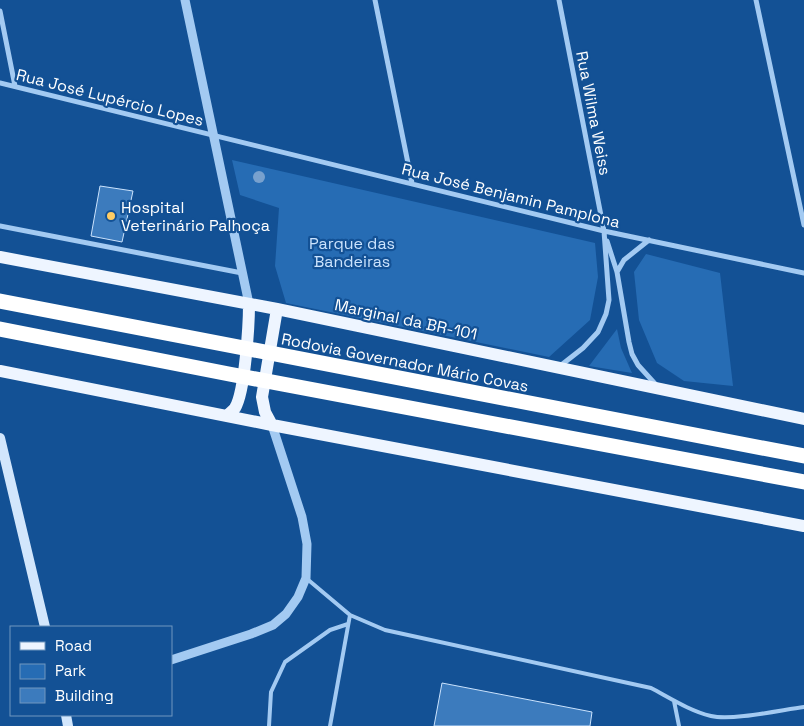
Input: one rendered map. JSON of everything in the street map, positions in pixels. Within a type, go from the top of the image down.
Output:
[{"type":"highway","name":"Rodovia Governador Mário Covas","points":[[0,301],[804,456]]},
{"type":"highway","points":[[0,329],[804,482]]},
{"type":"main road","name":"Marginal da BR-101","points":[[0,257],[278,309],[804,419]]},
{"type":"main road","points":[[227,416],[235,408],[240,395],[249,325],[249,304]]},
{"type":"main road","points":[[272,425],[265,412],[262,397],[278,309]]},
{"type":"main road","points":[[0,370],[272,425],[804,526]]},
{"type":"main road","points":[[0,438],[45,626]]},
{"type":"street","points":[[186,0],[249,304]]},
{"type":"street","points":[[375,0],[412,184]]},
{"type":"street","name":"Rua Wilma Weiss","points":[[559,0],[604,231]]},
{"type":"street","points":[[756,0],[804,225]]},
{"type":"street","points":[[0,11],[14,86]]},
{"type":"street","name":"Rua José Lupércio Lopes","points":[[0,83],[214,135]]},
{"type":"street","name":"Rua José Benjamin Pamplona","points":[[214,135],[604,231],[804,274]]},
{"type":"street","points":[[0,226],[242,273]]},
{"type":"street","points":[[604,231],[617,272],[632,354],[638,365],[659,389]]},
{"type":"street","points":[[558,368],[583,348],[598,332],[606,314],[609,300],[604,231]]},
{"type":"street","points":[[617,272],[624,260],[649,240]]},
{"type":"street","points":[[172,660],[273,625],[286,614],[298,597],[306,578],[307,544],[302,517],[272,425]]},
{"type":"lane","points":[[306,578],[350,615],[385,630],[651,688],[674,701],[712,716],[730,717],[804,707]]},
{"type":"lane","points":[[330,726],[350,615]]},
{"type":"lane","points":[[269,726],[271,692],[285,662],[330,630],[348,624]]},
{"type":"lane","points":[[674,701],[679,726]]},
{"type":"green space","name":"Parque das Bandeiras","points":[[232,160],[595,243],[598,277],[590,320],[549,357],[286,303],[275,266],[279,208],[240,195]]},
{"type":"green space","points":[[646,254],[720,273],[733,386],[684,381],[657,363],[639,320],[634,272]]},
{"type":"green space","points":[[617,329],[621,348],[632,373],[589,366]]},
{"type":"building","name":"Hospital Veterinário Palhoça","points":[[100,186],[133,191],[122,242],[91,236]]},
{"type":"building","points":[[442,683],[592,712],[590,726],[434,726]]},
{"type":"place","name":"Hospital Veterinário Palhoça","points":[[111,216]]}]
